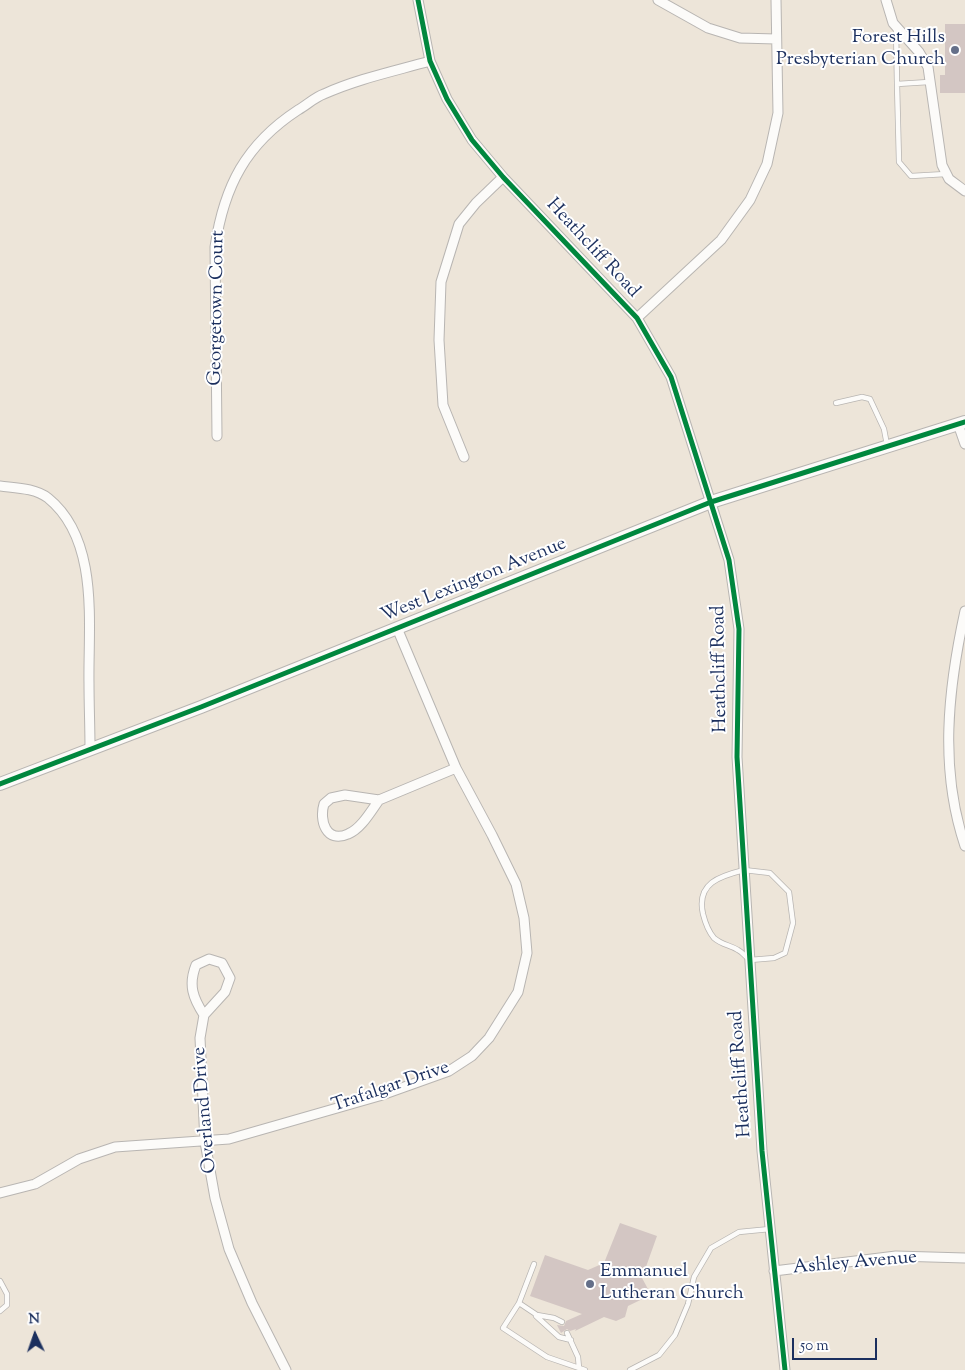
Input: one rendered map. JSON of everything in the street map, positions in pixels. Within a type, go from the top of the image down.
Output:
[{"type":"street","name":"Heathcliff Road","points":[[418,0],[430,61],[447,99],[472,140],[503,177],[637,318],[671,377],[729,560],[737,603],[739,629],[737,757],[762,1151],[785,1370]]},
{"type":"street","points":[[658,0],[708,28],[740,38],[776,39]]},
{"type":"street","points":[[637,318],[721,240],[750,200],[767,164],[778,113],[776,0]]},
{"type":"street","points":[[886,0],[889,14],[896,27],[926,60],[931,82],[937,135],[946,174],[953,184],[965,192]]},
{"type":"street","name":"Georgetown Court","points":[[217,436],[216,247],[220,217],[232,182],[257,143],[284,120],[323,94],[430,61]]},
{"type":"street","points":[[464,457],[443,405],[439,340],[441,282],[459,224],[476,203],[503,177]]},
{"type":"street","points":[[962,423],[965,444]]},
{"type":"street","name":"West Lexington Avenue","points":[[0,784],[712,502],[962,423]]},
{"type":"street","points":[[0,486],[32,490],[47,498],[60,511],[74,532],[83,559],[89,636],[90,748]]},
{"type":"street","points":[[965,611],[952,682],[948,733],[952,797],[965,846]]},
{"type":"street","name":"Trafalgar Drive","points":[[0,1193],[35,1184],[79,1160],[115,1147],[229,1139],[436,1077],[472,1056],[489,1038],[518,992],[527,953],[524,918],[516,884],[456,768],[397,628]]},
{"type":"street","points":[[379,800],[344,795],[331,798],[324,804],[322,823],[326,831],[336,836],[347,835],[356,828],[379,800],[456,768]]},
{"type":"street","points":[[209,959],[222,963],[230,978],[225,992],[204,1015],[193,998],[191,978],[196,965],[209,959]]},
{"type":"street","name":"Overland Drive","points":[[204,1015],[200,1038],[205,1142],[215,1198],[229,1249],[252,1303],[286,1370]]},
{"type":"street","name":"Ashley Avenue","points":[[774,1271],[896,1256],[965,1258]]},
{"type":"lane","points":[[896,27],[899,162],[911,176],[946,174]]},
{"type":"lane","points":[[897,84],[931,82]]},
{"type":"lane","points":[[836,403],[862,397],[870,400],[884,429],[887,446]]},
{"type":"lane","points":[[744,870],[770,873],[789,892],[793,923],[785,953],[774,958],[750,960],[738,950],[725,946],[713,937],[705,924],[700,903],[703,891],[721,876],[744,870]]},
{"type":"lane","points":[[630,1370],[659,1355],[675,1335],[688,1304],[694,1277],[711,1248],[739,1232],[770,1229]]},
{"type":"lane","points":[[534,1264],[519,1303],[503,1328],[546,1358],[585,1370]]},
{"type":"lane","points":[[0,1281],[7,1294],[7,1305],[0,1311]]},
{"type":"lane","points":[[519,1303],[532,1312],[559,1337],[571,1340]]},
{"type":"lane","points":[[532,1312],[562,1322]]},
{"type":"lane","points":[[567,1333],[578,1356],[579,1368]]},
{"type":"building","name":"Forest Hills Presbyterian Church","points":[[945,24],[965,24],[965,93],[940,93],[940,75],[945,75]]},
{"type":"building","name":"Emmanuel Lutheran Church","points":[[620,1223],[657,1236],[642,1278],[648,1289],[657,1292],[628,1306],[625,1317],[616,1321],[604,1317],[575,1331],[576,1329],[570,1331],[567,1329],[561,1333],[557,1325],[564,1326],[566,1321],[582,1314],[530,1296],[545,1255],[588,1270],[604,1263]]},
{"type":"cycle path","points":[[418,0],[430,61],[447,99],[472,140],[503,177],[637,318],[671,377],[729,560],[739,629],[737,757],[762,1151],[785,1370]]},
{"type":"cycle path","points":[[0,784],[201,707],[711,502],[965,422]]},
{"type":"place","name":"Forest Hills Presbyterian Church","points":[[955,50]]},
{"type":"place","name":"Emmanuel Lutheran Church","points":[[590,1284]]}]
